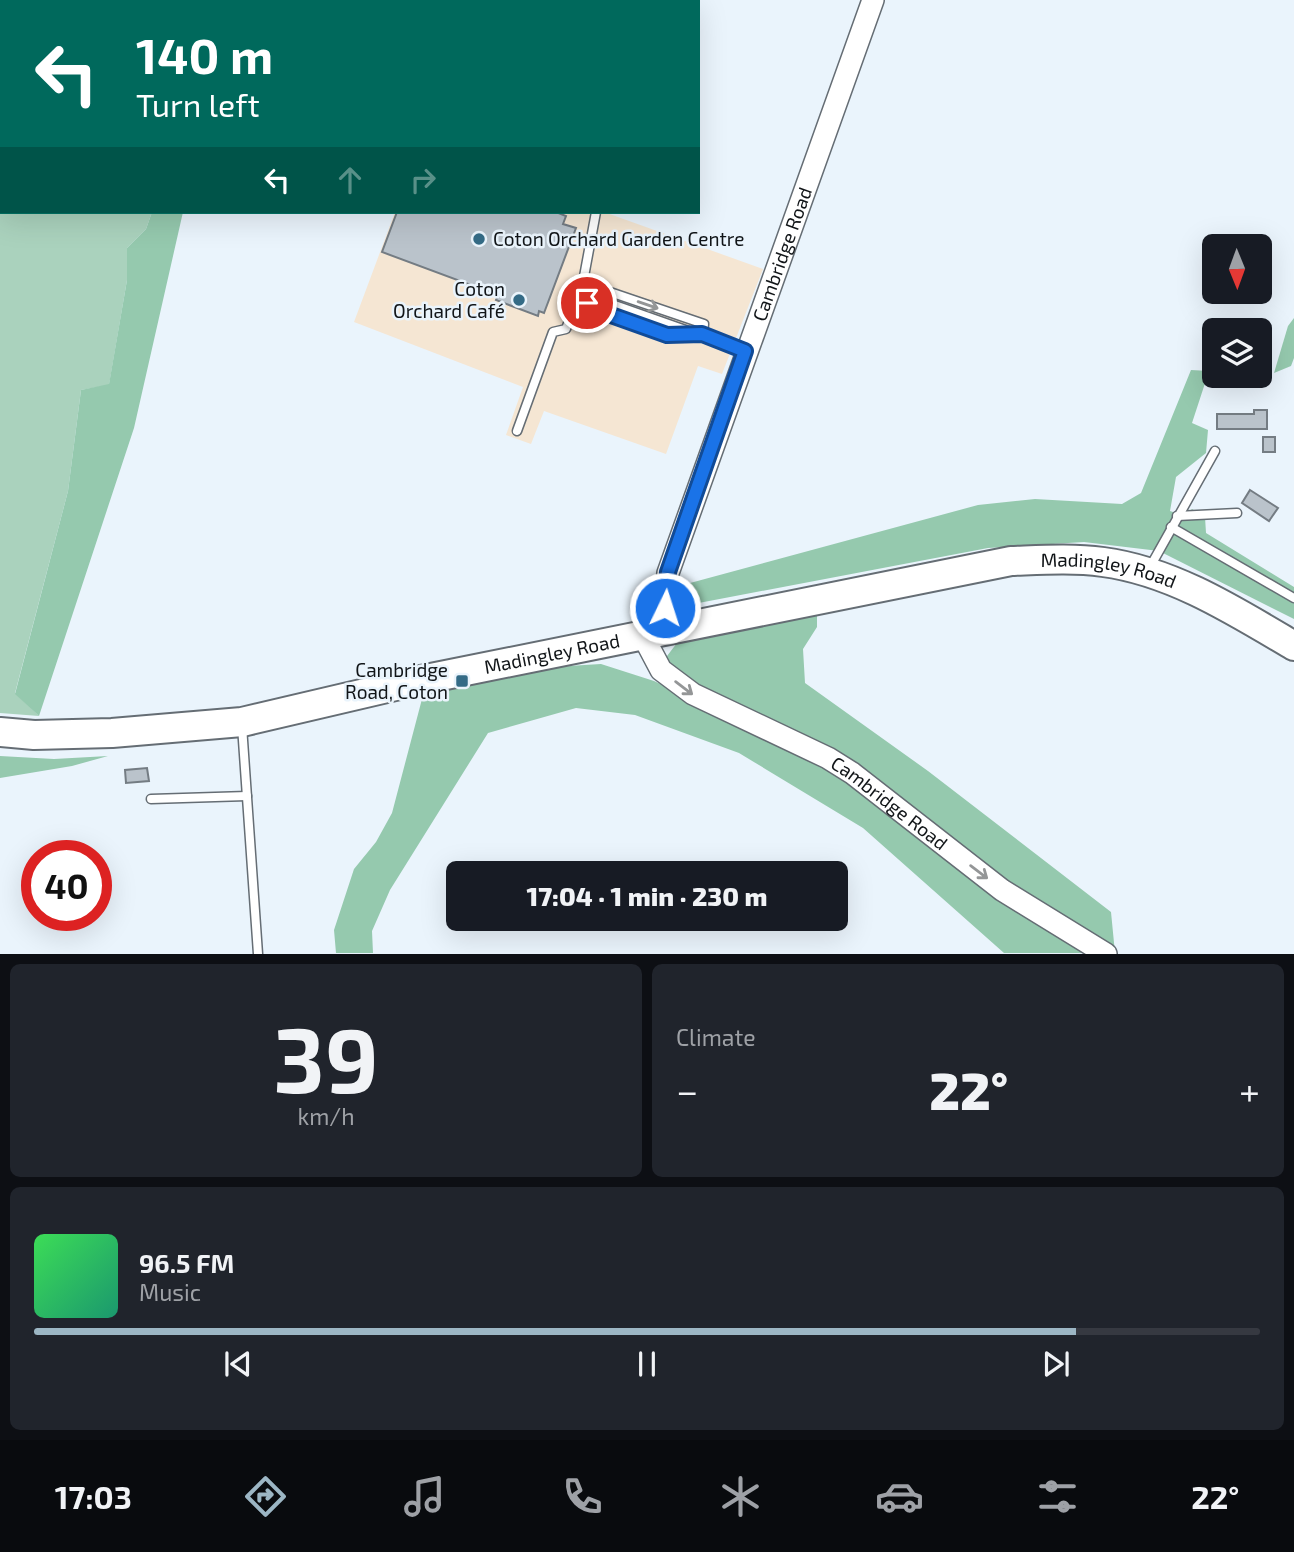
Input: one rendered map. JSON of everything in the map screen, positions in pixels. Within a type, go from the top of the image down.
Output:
[{"type":"highway","name":"Madingley Road","points":[[0,732],[34,735],[112,733],[242,722],[421,680],[1011,561],[1065,559],[1104,562],[1148,572],[1203,595],[1294,646]]},
{"type":"street","name":"Cambridge Road","points":[[873,0],[668,572],[665,608],[655,633],[661,670],[694,695],[836,763],[1002,890],[1107,954]]},
{"type":"lane","points":[[596,214],[583,282],[592,293],[745,351]]},
{"type":"lane","points":[[583,282],[570,288],[570,299],[579,305],[667,335],[702,334]]},
{"type":"lane","points":[[517,431],[553,332],[566,329],[579,305],[592,293]]},
{"type":"lane","points":[[1148,572],[1215,451]]},
{"type":"lane","points":[[1177,516],[1237,513]]},
{"type":"lane","points":[[1171,527],[1294,598]]},
{"type":"lane","points":[[242,722],[258,954]]},
{"type":"lane","points":[[151,799],[247,796]]},
{"type":"shaded area","points":[[394,214],[610,214],[763,269],[722,374],[698,366],[666,454],[544,411],[531,444],[506,435],[523,387],[354,322]]},
{"type":"green space","points":[[0,214],[151,214],[146,229],[127,248],[127,280],[109,385],[81,390],[68,491],[15,693],[39,716],[0,713]]},
{"type":"green space","points":[[151,214],[183,214],[134,428],[39,716],[15,694],[68,491],[81,390],[109,384],[127,280],[127,248],[146,229]]},
{"type":"green space","points":[[1294,318],[1294,358],[1291,366],[1274,373],[1288,326]]},
{"type":"green space","points":[[1191,370],[1202,371],[1203,388],[1192,423],[1208,430],[1206,453],[1176,477],[1170,511],[1185,516],[1192,509],[1205,517],[1206,533],[1294,587],[1294,619],[1159,551],[1084,542],[988,548],[683,606],[679,586],[978,505],[1035,499],[1122,504],[1141,493]]},
{"type":"green space","points":[[817,611],[817,627],[803,649],[805,683],[928,771],[1111,912],[1115,953],[1101,947],[982,862],[666,667],[667,656],[677,643]]},
{"type":"green space","points":[[601,664],[654,681],[848,772],[1002,893],[1073,946],[1088,953],[1004,953],[863,828],[739,753],[635,715],[576,708],[488,733],[390,890],[372,931],[373,953],[336,953],[334,930],[354,869],[376,842],[392,813],[422,699],[510,674]]},
{"type":"green space","points":[[0,756],[54,759],[108,756],[72,766],[0,778]]},
{"type":"building","points":[[396,214],[561,214],[566,216],[563,224],[576,228],[544,313],[539,311],[538,316],[496,300],[498,295],[382,252]]},
{"type":"building","points":[[1254,410],[1267,410],[1267,429],[1217,429],[1217,414],[1254,414]]},
{"type":"building","points":[[1263,437],[1275,437],[1275,452],[1263,452]]},
{"type":"building","points":[[1250,490],[1278,508],[1269,521],[1242,503]]},
{"type":"building","points":[[147,768],[149,781],[126,783],[125,770]]},
{"type":"place","name":"Coton Orchard Garden Centre","points":[[479,239]]},
{"type":"place","name":"Coton Orchard Café","points":[[519,300]]},
{"type":"place","name":"Cambridge Road, Coton","points":[[462,681]]},
{"type":"route","points":[[587,303],[583,305],[667,335],[702,334],[745,351],[668,572],[665,608]]}]
